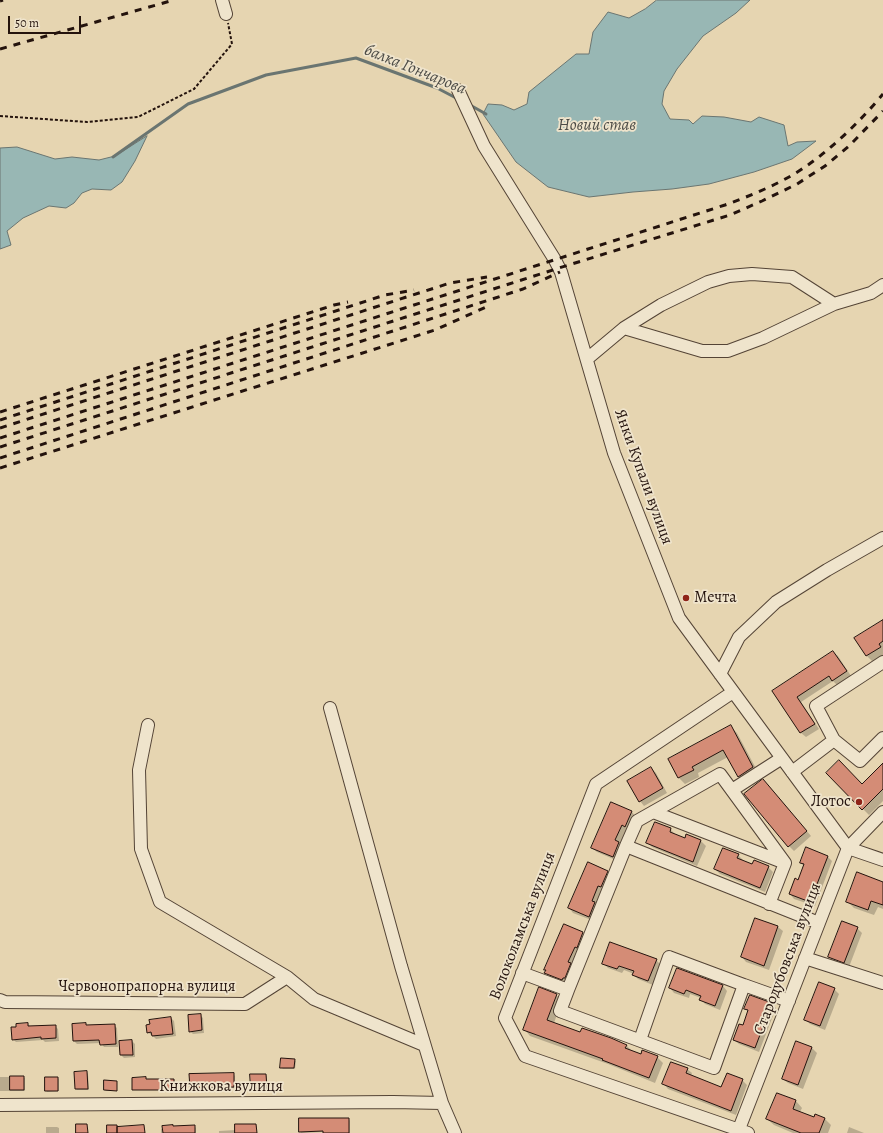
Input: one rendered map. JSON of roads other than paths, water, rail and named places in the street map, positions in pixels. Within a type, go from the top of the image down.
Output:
[{"type":"street","points":[[222,0],[226,14]]},
{"type":"street","name":"Янки Купали вулиця","points":[[458,90],[484,146],[561,272],[614,453],[679,618],[848,848]]},
{"type":"street","points":[[587,359],[624,328],[667,302],[708,282],[729,276],[752,274],[792,277],[834,304]]},
{"type":"street","points":[[624,328],[702,351],[728,351],[763,338],[834,304],[871,293],[883,285]]},
{"type":"street","points":[[720,674],[739,637],[776,602],[827,570],[883,538]]},
{"type":"street","points":[[883,662],[816,706],[834,740],[860,760],[883,738]]},
{"type":"street","name":"Волоколамська вулиця","points":[[733,692],[596,784],[505,1018],[525,1056],[744,1131]]},
{"type":"street","points":[[330,708],[424,1045],[442,1103],[455,1133]]},
{"type":"street","points":[[148,725],[139,770],[141,849],[160,902],[287,977],[314,999],[424,1045]]},
{"type":"street","points":[[792,772],[834,740]]},
{"type":"street","points":[[732,790],[782,758]]},
{"type":"street","points":[[744,985],[714,1068],[560,1011],[637,821],[720,774],[785,863]]},
{"type":"street","points":[[653,812],[785,863]]},
{"type":"street","name":"Стародубовська вулиця","points":[[744,1131],[789,1001],[848,848],[883,812]]},
{"type":"street","points":[[626,846],[819,924]]},
{"type":"street","points":[[848,848],[883,860]]},
{"type":"street","points":[[769,904],[785,863]]},
{"type":"street","points":[[640,1040],[669,957],[789,1001]]},
{"type":"street","points":[[806,958],[883,983]]},
{"type":"street","points":[[522,973],[568,990]]},
{"type":"street","name":"Червонопрапорна вулиця","points":[[0,1000],[5,1002],[246,1004],[287,977]]},
{"type":"street","name":"Книжкова вулиця","points":[[0,1105],[393,1102],[442,1103]]},
{"type":"water","name":"Новий став","points":[[657,0],[750,0],[736,13],[703,36],[677,69],[664,91],[662,104],[670,119],[689,120],[693,124],[702,116],[724,117],[751,122],[759,117],[784,125],[788,146],[797,142],[816,141],[792,159],[754,172],[709,184],[589,197],[548,187],[516,162],[483,114],[488,104],[502,105],[514,110],[527,104],[529,92],[576,54],[589,54],[593,32],[608,12],[629,18]]},
{"type":"water","points":[[147,136],[135,161],[122,182],[111,190],[92,189],[82,193],[74,203],[66,208],[49,206],[23,218],[7,231],[11,245],[0,249],[0,148],[17,147],[55,159],[72,157],[99,160],[115,156]]},
{"type":"waterway","name":"балка Гончарова","points":[[113,157],[188,104],[266,75],[356,58],[437,88],[458,99]]},
{"type":"waterway","name":"балка Гончарова","points":[[470,105],[486,114]]},
{"type":"railway","points":[[0,49],[174,0]]},
{"type":"railway","points":[[0,438],[741,199],[766,189],[789,177],[815,160],[852,128],[883,94]]},
{"type":"railway","points":[[0,447],[559,268],[730,215],[797,184],[825,166],[849,146],[883,111]]},
{"type":"railway","points":[[0,458],[523,289],[560,272]]},
{"type":"railway","points":[[0,428],[450,283],[487,277]]},
{"type":"railway","points":[[0,420],[385,295],[414,290]]},
{"type":"railway","points":[[0,412],[334,305],[348,302]]},
{"type":"railway","points":[[0,468],[435,330],[486,307]]},
{"type":"place","name":"Мечта","points":[[686,598]]},
{"type":"place","name":"Лотос","points":[[859,802]]}]
